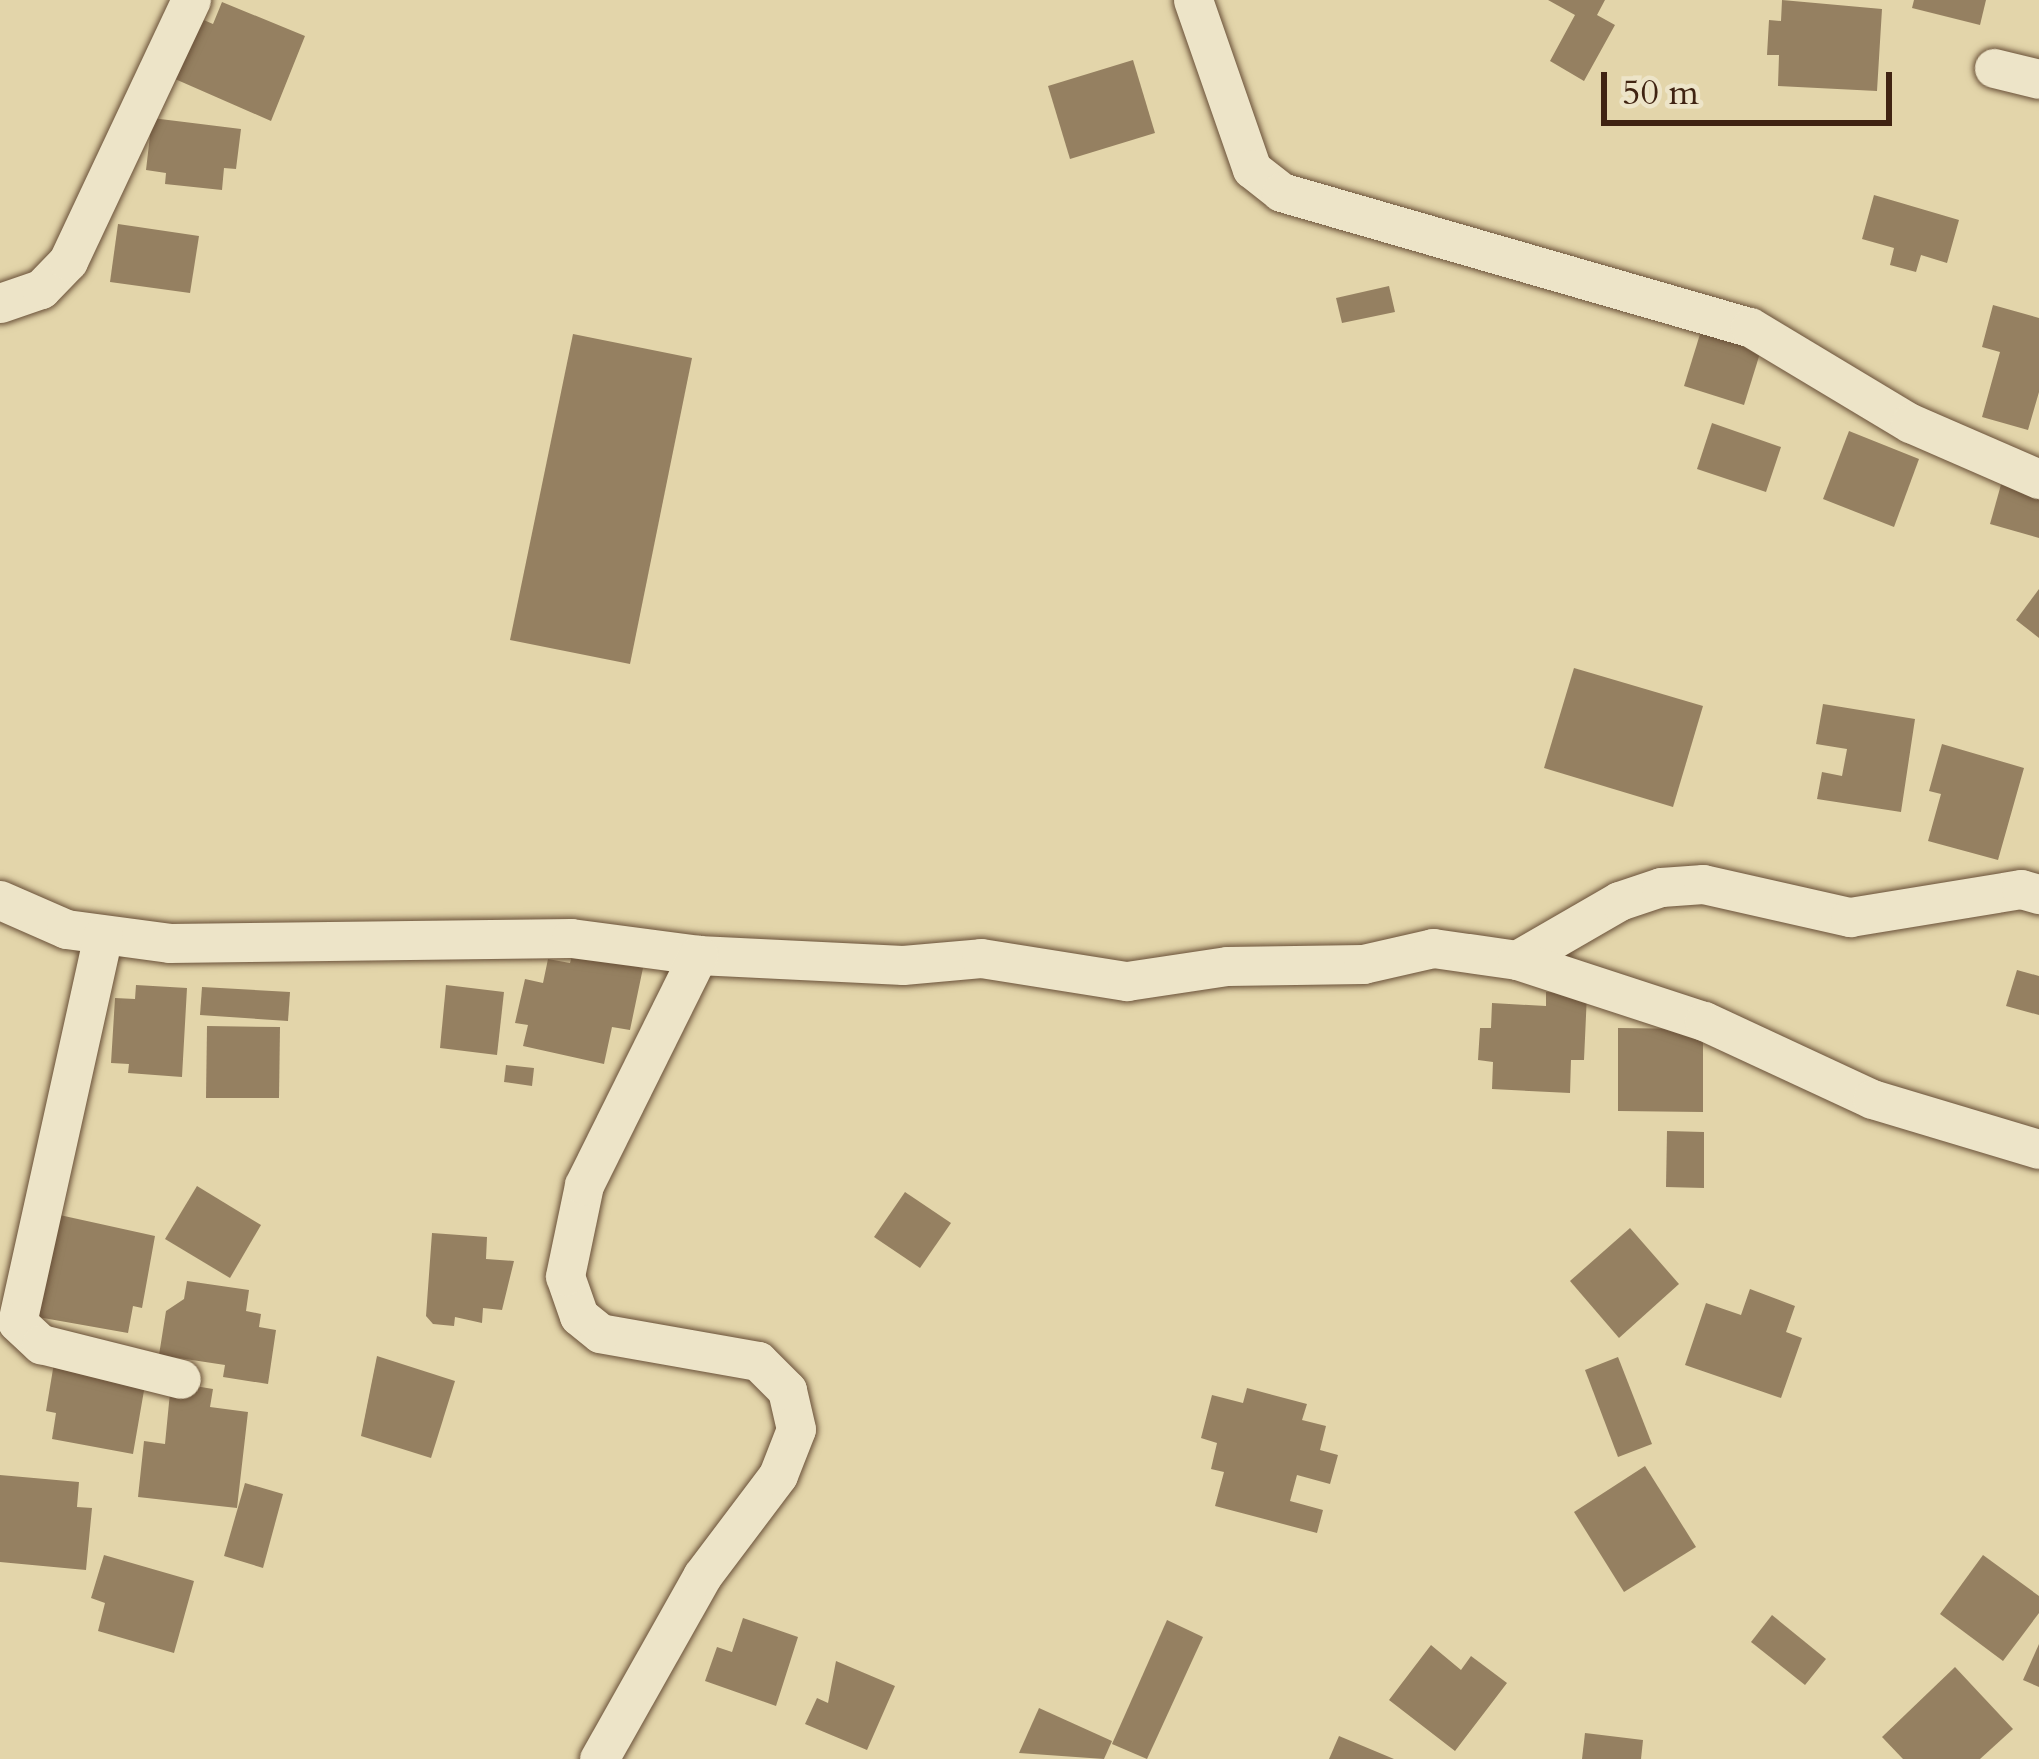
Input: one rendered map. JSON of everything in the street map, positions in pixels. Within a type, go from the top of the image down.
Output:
[{"type":"street","points":[[0,304],[41,289],[68,261],[191,0]]},
{"type":"street","points":[[1193,0],[1252,170],[1281,192],[1750,327],[1910,423],[2039,479]]},
{"type":"street","points":[[1994,68],[2039,79]]},
{"type":"street","points":[[1517,960],[1619,901],[1661,887],[1703,884],[1850,917],[2021,889],[2039,894]]},
{"type":"street","points":[[0,900],[66,929],[169,943],[571,938],[698,955],[903,964],[981,958],[1127,981],[1227,966],[1363,964],[1433,949],[1517,960],[1704,1021],[1872,1099],[2039,1149]]},
{"type":"street","points":[[104,934],[17,1322],[41,1343],[181,1378]]},
{"type":"street","points":[[598,1759],[702,1576],[778,1475],[796,1430],[787,1390],[758,1360],[600,1334],[579,1316],[565,1276],[584,1185],[698,955]]},
{"type":"building","points":[[1548,0],[1605,0],[1597,15],[1615,25],[1584,81],[1550,61],[1575,15]]},
{"type":"building","points":[[1782,0],[1882,9],[1877,91],[1778,86],[1779,55],[1767,55],[1769,20],[1781,21]]},
{"type":"building","points":[[1914,0],[1986,0],[1980,25],[1912,8]]},
{"type":"building","points":[[222,2],[305,36],[271,121],[175,79],[199,18],[213,24]]},
{"type":"building","points":[[1133,60],[1155,133],[1070,159],[1048,86]]},
{"type":"building","points":[[152,118],[241,129],[236,169],[224,168],[222,190],[165,184],[166,173],[146,170]]},
{"type":"building","points":[[1874,195],[1959,220],[1947,263],[1921,255],[1916,272],[1890,265],[1894,248],[1862,239]]},
{"type":"building","points":[[118,224],[199,236],[190,293],[110,282]]},
{"type":"building","points":[[1389,286],[1395,312],[1342,323],[1336,298]]},
{"type":"building","points":[[1993,305],[2039,318],[2039,392],[2028,430],[1982,417],[2000,352],[1982,347]]},
{"type":"building","points":[[1705,318],[1765,337],[1744,405],[1684,386]]},
{"type":"building","points":[[573,334],[692,358],[630,664],[510,640]]},
{"type":"building","points":[[1712,423],[1781,447],[1766,492],[1697,469]]},
{"type":"building","points":[[1849,431],[1919,459],[1894,527],[1823,499]]},
{"type":"building","points":[[2007,463],[2039,471],[2039,538],[1990,524]]},
{"type":"building","points":[[2039,589],[2039,638],[2016,620]]},
{"type":"building","points":[[1574,668],[1703,706],[1673,807],[1544,768]]},
{"type":"building","points":[[1823,704],[1915,719],[1901,812],[1817,799],[1822,772],[1842,776],[1847,749],[1816,744]]},
{"type":"building","points":[[1942,744],[2024,768],[1998,860],[1928,841],[1941,794],[1929,791]]},
{"type":"building","points":[[573,952],[643,968],[630,1030],[612,1027],[604,1064],[523,1046],[528,1025],[515,1023],[525,979],[543,983],[548,959],[570,963]]},
{"type":"building","points":[[2017,970],[2039,976],[2039,1015],[2006,1006]]},
{"type":"building","points":[[136,985],[187,988],[182,1077],[128,1073],[129,1064],[111,1063],[115,998],[135,999]]},
{"type":"building","points":[[446,985],[504,992],[497,1055],[440,1048]]},
{"type":"building","points":[[202,987],[290,992],[288,1021],[200,1015]]},
{"type":"building","points":[[1546,992],[1587,994],[1584,1060],[1571,1060],[1570,1093],[1492,1089],[1493,1062],[1478,1060],[1480,1028],[1491,1028],[1492,1003],[1546,1006]]},
{"type":"building","points":[[207,1026],[280,1027],[279,1098],[206,1098]]},
{"type":"building","points":[[1618,1028],[1703,1029],[1703,1112],[1618,1111]]},
{"type":"building","points":[[506,1065],[534,1068],[532,1086],[504,1082]]},
{"type":"building","points":[[1667,1131],[1704,1132],[1704,1188],[1666,1187]]},
{"type":"building","points":[[197,1186],[261,1225],[230,1278],[165,1239]]},
{"type":"building","points":[[905,1192],[951,1223],[920,1268],[874,1237]]},
{"type":"building","points":[[46,1212],[155,1236],[142,1308],[133,1306],[128,1333],[32,1316],[43,1259],[51,1261],[55,1240]]},
{"type":"building","points":[[1630,1228],[1679,1284],[1619,1338],[1570,1281]]},
{"type":"building","points":[[432,1233],[487,1237],[486,1259],[514,1261],[502,1310],[483,1308],[482,1323],[455,1317],[454,1326],[433,1324],[426,1316]]},
{"type":"building","points":[[187,1281],[249,1290],[246,1311],[261,1314],[259,1327],[276,1330],[268,1384],[223,1377],[225,1365],[159,1355],[166,1311],[184,1299]]},
{"type":"building","points":[[1750,1289],[1795,1306],[1786,1332],[1802,1338],[1781,1398],[1685,1365],[1706,1303],[1741,1315]]},
{"type":"building","points":[[377,1356],[455,1381],[431,1458],[361,1436]]},
{"type":"building","points":[[1618,1357],[1652,1444],[1618,1457],[1585,1370]]},
{"type":"building","points":[[54,1363],[146,1379],[133,1454],[52,1439],[56,1413],[46,1411]]},
{"type":"building","points":[[171,1382],[213,1389],[210,1407],[248,1412],[237,1508],[138,1497],[144,1441],[165,1444]]},
{"type":"building","points":[[1247,1388],[1307,1404],[1302,1420],[1326,1426],[1320,1450],[1338,1455],[1330,1484],[1297,1475],[1290,1501],[1323,1510],[1317,1533],[1215,1506],[1224,1472],[1211,1469],[1217,1443],[1201,1438],[1212,1395],[1243,1403]]},
{"type":"building","points":[[1645,1466],[1696,1547],[1624,1592],[1574,1512]]},
{"type":"building","points":[[0,1475],[79,1482],[77,1507],[92,1508],[86,1570],[0,1562]]},
{"type":"building","points":[[245,1483],[283,1494],[263,1568],[224,1556]]},
{"type":"building","points":[[104,1555],[194,1581],[174,1653],[98,1631],[105,1603],[91,1598]]},
{"type":"building","points":[[1983,1555],[2039,1596],[2039,1613],[2003,1661],[1940,1614]]},
{"type":"building","points":[[1772,1615],[1826,1659],[1805,1685],[1751,1642]]},
{"type":"building","points":[[743,1618],[798,1637],[776,1706],[705,1681],[717,1647],[732,1652]]},
{"type":"building","points":[[1167,1620],[1203,1637],[1147,1759],[1112,1744]]},
{"type":"building","points":[[2039,1644],[2039,1687],[2023,1680]]},
{"type":"building","points":[[1431,1645],[1461,1670],[1471,1656],[1507,1683],[1455,1751],[1389,1700]]},
{"type":"building","points":[[836,1661],[895,1686],[867,1750],[805,1724],[817,1698],[828,1703]]},
{"type":"building","points":[[1955,1667],[2013,1729],[1980,1759],[1903,1759],[1882,1737]]},
{"type":"building","points":[[1039,1708],[1112,1741],[1104,1759],[1019,1753]]},
{"type":"building","points":[[1585,1733],[1643,1740],[1641,1759],[1582,1759]]},
{"type":"building","points":[[1339,1736],[1394,1759],[1329,1759]]}]
